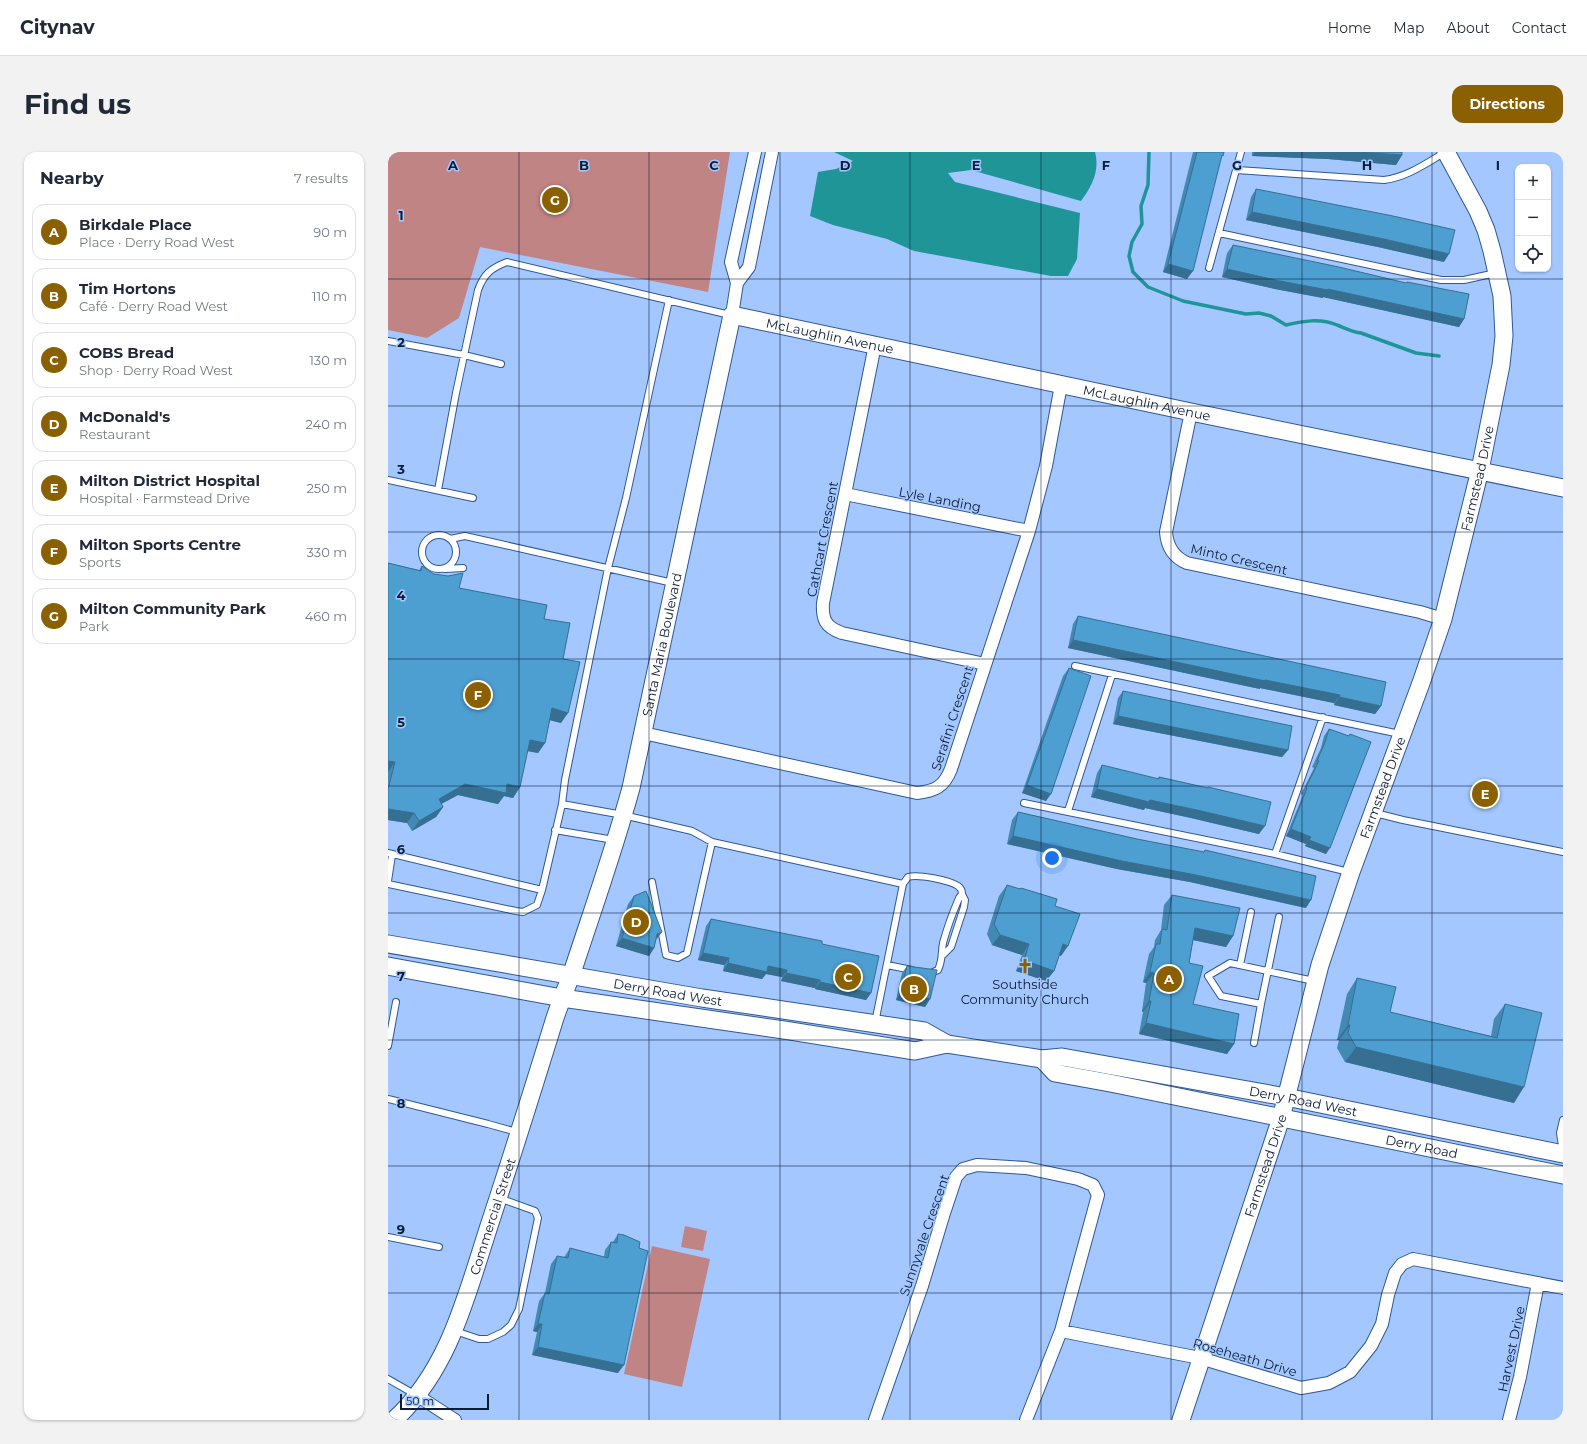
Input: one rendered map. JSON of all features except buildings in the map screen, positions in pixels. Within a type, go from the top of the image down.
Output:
[{"type":"street","name":"Santa Maria Boulevard","points":[[562,998],[571,975],[631,788],[732,315],[737,283],[731,262],[755,152]]},
{"type":"street","name":"Santa Maria Boulevard","points":[[737,283],[749,267],[772,152]]},
{"type":"street","name":"Farmstead Drive","points":[[1181,1420],[1200,1358],[1281,1118],[1316,981],[1351,872],[1443,619],[1480,470],[1501,365],[1504,316],[1497,272],[1483,224],[1446,152]]},
{"type":"street","name":"McLaughlin Avenue","points":[[732,315],[1061,385],[1563,488]]},
{"type":"street","name":"Cathcart Crescent","points":[[875,345],[822,613],[825,621],[832,630],[985,664]]},
{"type":"street","name":"Serafini Crescent","points":[[643,733],[917,793],[929,792],[940,786],[946,780],[1029,531],[1046,466],[1061,385]]},
{"type":"street","name":"Minto Crescent","points":[[1191,412],[1166,532],[1167,541],[1175,556],[1187,563],[1420,612],[1443,619]]},
{"type":"street","name":"Lyle Landing","points":[[846,494],[1029,531]]},
{"type":"street","name":"Derry Road West","points":[[388,944],[702,998],[924,1031],[946,1044]]},
{"type":"street","name":"Derry Road West","points":[[388,966],[562,998],[784,1030],[915,1051],[946,1044],[1042,1059],[1062,1057],[1286,1098],[1563,1154]]},
{"type":"street","name":"Commercial Street","points":[[394,1420],[418,1396],[437,1366],[454,1331],[562,998]]},
{"type":"street","name":"Derry Road West","points":[[1042,1059],[1055,1073],[1281,1118]]},
{"type":"street","name":"Derry Road","points":[[1281,1118],[1563,1175]]},
{"type":"street","name":"Sunnyvale Crescent","points":[[875,1420],[922,1286],[956,1177],[963,1169],[977,1165],[1026,1168],[1078,1179],[1093,1185],[1098,1195],[1061,1331],[1026,1420]]},
{"type":"street","name":"Roseheath Drive","points":[[1061,1331],[1200,1358],[1301,1388],[1329,1383],[1350,1372],[1371,1346],[1382,1324],[1388,1295],[1395,1273],[1402,1264],[1414,1259],[1563,1288]]},
{"type":"street","name":"Harvest Drive","points":[[1509,1420],[1520,1377],[1538,1283]]},
{"type":"street","points":[[418,1396],[456,1420]]},
{"type":"lane","points":[[1209,268],[1241,152]]},
{"type":"lane","points":[[1237,170],[1384,180],[1408,174],[1446,152]]},
{"type":"lane","points":[[1219,232],[1441,280],[1464,280],[1497,272]]},
{"type":"lane","points":[[438,490],[478,290],[482,278],[499,265],[507,262],[732,315]]},
{"type":"lane","points":[[388,884],[523,912],[537,905],[542,890],[562,804],[565,780],[608,568],[626,498],[669,300]]},
{"type":"lane","points":[[388,341],[464,355],[501,364]]},
{"type":"lane","points":[[388,480],[473,498]]},
{"type":"lane","points":[[463,568],[436,570],[426,565],[423,560],[422,548],[424,543],[433,535],[439,535],[450,539],[465,536],[675,584]]},
{"type":"lane","points":[[442,569],[447,568],[455,559],[456,548],[450,539]]},
{"type":"lane","points":[[1075,666],[1112,675],[1402,734]]},
{"type":"lane","points":[[1068,811],[1112,675]]},
{"type":"lane","points":[[1275,854],[1323,717]]},
{"type":"lane","points":[[1024,803],[1275,854],[1351,872]]},
{"type":"lane","points":[[562,804],[623,815],[692,831],[712,842],[904,884]]},
{"type":"lane","points":[[1373,812],[1403,820],[1563,852]]},
{"type":"lane","points":[[555,830],[615,840]]},
{"type":"lane","points":[[652,882],[666,955],[678,958],[687,953],[712,842]]},
{"type":"lane","points":[[388,881],[390,854],[542,890]]},
{"type":"lane","points":[[875,1024],[904,884],[908,877],[912,876],[950,882],[959,886],[962,894],[959,898],[946,933],[943,944],[943,954],[938,970],[933,973],[925,973]]},
{"type":"lane","points":[[1240,965],[1251,912]]},
{"type":"lane","points":[[1254,1043],[1279,917]]},
{"type":"lane","points":[[1261,1004],[1221,996],[1208,976],[1230,963],[1316,981]]},
{"type":"lane","points":[[887,965],[917,971]]},
{"type":"lane","points":[[388,1046],[396,1002]]},
{"type":"lane","points":[[388,1099],[519,1133]]},
{"type":"lane","points":[[1563,1120],[1560,1133],[1563,1154]]},
{"type":"lane","points":[[454,1331],[479,1339],[495,1337],[511,1325],[519,1309],[538,1218],[535,1211],[498,1198]]},
{"type":"lane","points":[[388,1237],[439,1247]]},
{"type":"lane","points":[[388,1379],[418,1396]]},
{"type":"shaded area","points":[[388,152],[730,152],[708,292],[480,247],[459,318],[427,338],[388,330]]},
{"type":"shaded area","points":[[834,152],[1095,152],[1096,172],[1089,190],[1081,201],[971,170],[948,173],[955,182],[1080,213],[1077,259],[1068,276],[1051,276],[914,251],[887,239],[833,225],[810,216],[818,172],[836,169],[853,161]]},
{"type":"shaded area","points":[[685,1226],[707,1231],[703,1251],[681,1247]]},
{"type":"shaded area","points":[[652,1246],[710,1259],[682,1387],[624,1374]]},
{"type":"waterway","points":[[1149,152],[1148,185],[1141,206],[1142,224],[1132,242],[1129,256],[1133,272],[1148,287],[1183,301],[1246,314],[1259,313],[1271,316],[1286,325],[1299,322],[1324,321],[1416,353],[1439,356]]},
{"type":"place","name":"Milton Community Park","points":[[555,200]]},
{"type":"place","name":"Milton Sports Centre","points":[[478,695]]},
{"type":"place","name":"Milton District Hospital","points":[[1485,794]]},
{"type":"place","name":"McDonald's","points":[[636,922]]},
{"type":"place","name":"Southside Community Church","points":[[1025,966]]},
{"type":"place","name":"COBS Bread","points":[[848,977]]},
{"type":"place","name":"Birkdale Place","points":[[1169,979]]},
{"type":"place","name":"Tim Hortons","points":[[914,989]]}]
